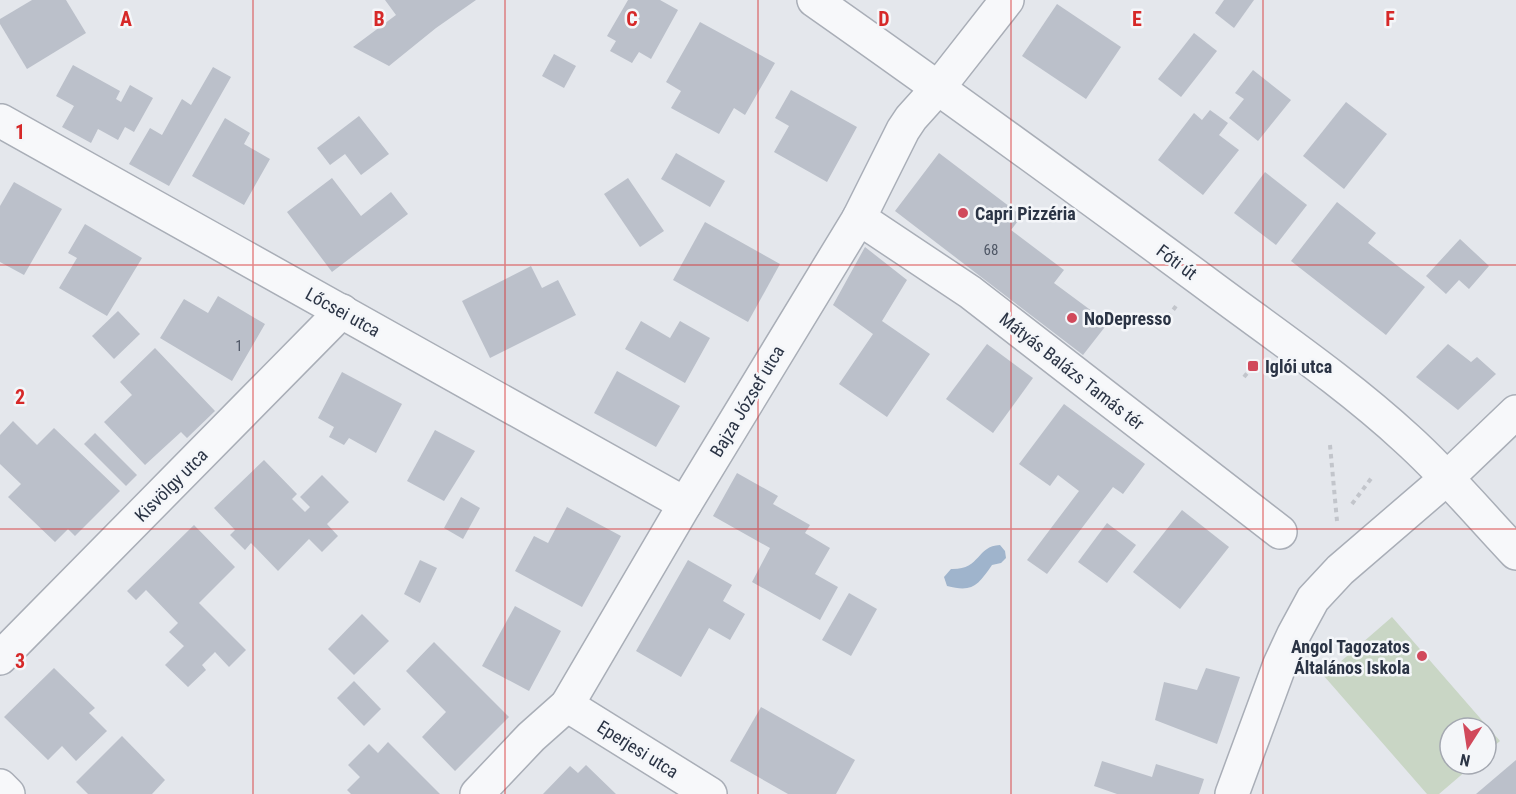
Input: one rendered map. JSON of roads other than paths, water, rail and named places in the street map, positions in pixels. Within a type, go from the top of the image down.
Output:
[{"type":"street","name":"Fóti út","points":[[814,0],[938,88],[1369,405],[1447,478],[1516,553]]},
{"type":"street","name":"Bajza József utca","points":[[477,794],[531,737],[567,705],[684,504],[860,218],[903,130],[1007,0]]},
{"type":"street","name":"Lőcsei utca","points":[[0,121],[684,504]]},
{"type":"street","name":"Mátyás Balázs Tamás tér","points":[[860,218],[970,292],[1280,532]]},
{"type":"street","name":"Kisvölgy utca","points":[[0,658],[342,311]]},
{"type":"street","points":[[1232,794],[1281,664],[1313,600],[1340,570],[1447,478],[1516,412]]},
{"type":"street","name":"Eperjesi utca","points":[[567,705],[710,794]]},
{"type":"street","points":[[0,786],[8,794]]},
{"type":"water","points":[[1000,545],[1005,551],[1006,558],[1001,563],[992,565],[974,586],[956,588],[947,586],[944,577],[951,569],[968,566],[986,549]]},
{"type":"place","name":"Capri Pizzéria","points":[[963,213]]},
{"type":"place","name":"NoDepresso","points":[[1072,318]]},
{"type":"place","name":"Iglói utca","points":[[1253,366]]},
{"type":"place","name":"Angol Tagozatos Általános Iskola","points":[[1422,656]]}]
